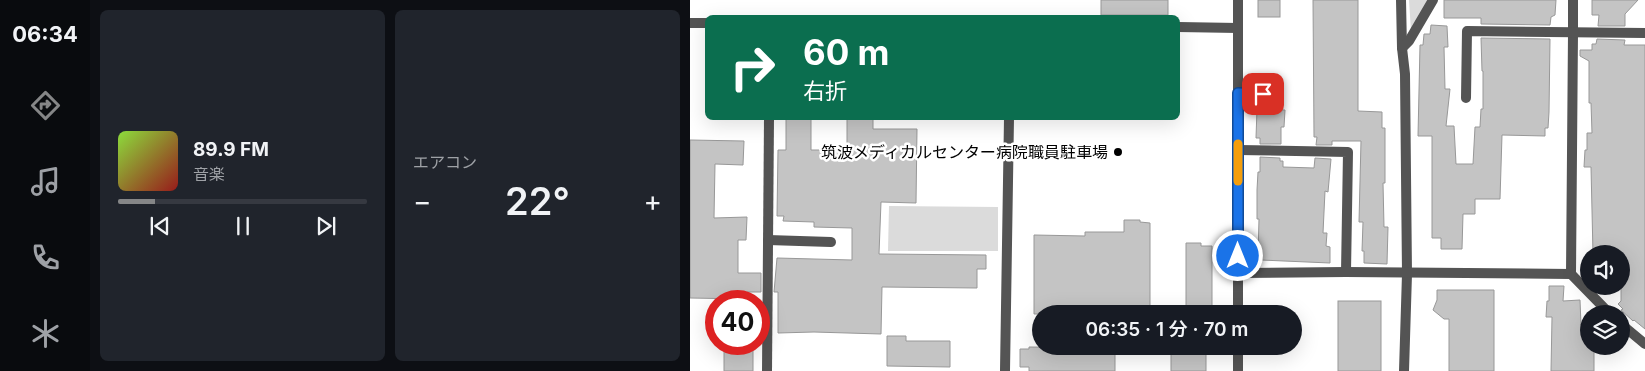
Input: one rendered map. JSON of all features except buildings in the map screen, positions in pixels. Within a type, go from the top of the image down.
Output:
[{"type":"street","points":[[1238,0],[1238,305]]},
{"type":"street","points":[[1400,0],[1405,74],[1407,274],[1404,371]]},
{"type":"street","points":[[1402,48],[1409,41],[1433,0]]},
{"type":"street","points":[[1573,0],[1571,274],[1601,305]]},
{"type":"street","points":[[690,23],[705,23]]},
{"type":"street","points":[[1180,27],[1238,28]]},
{"type":"street","points":[[1466,98],[1467,32],[1645,33]]},
{"type":"street","points":[[1238,93],[1277,94]]},
{"type":"street","points":[[767,371],[769,120]]},
{"type":"street","points":[[1005,371],[1009,120]]},
{"type":"street","points":[[1238,150],[1348,152],[1346,272]]},
{"type":"street","points":[[768,240],[831,242]]},
{"type":"street","points":[[1238,273],[1571,274]]},
{"type":"street","points":[[1630,332],[1645,344]]},
{"type":"street","points":[[1238,355],[1238,371]]},
{"type":"shaded area","points":[[1409,0],[1429,0],[1411,32]]},
{"type":"shaded area","points":[[889,206],[998,207],[998,251],[888,251]]},
{"type":"slow traffic","points":[[1238,144],[1238,181]]},
{"type":"place","name":"筑波メディカルセンター病院職員駐車場","points":[[1118,152]]},
{"type":"route","points":[[1238,256],[1238,93],[1263,94]]}]
